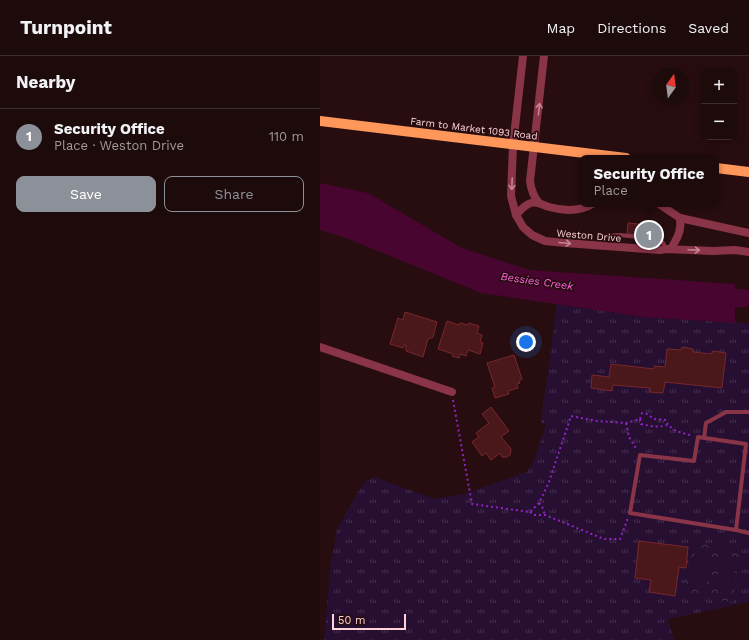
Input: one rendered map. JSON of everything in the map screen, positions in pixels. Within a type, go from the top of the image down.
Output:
[{"type":"main road","name":"Farm to Market 1093 Road","points":[[320,121],[598,155]]},
{"type":"main road","points":[[719,168],[749,172]]},
{"type":"street","name":"Weston Drive","points":[[523,56],[513,145],[512,196],[516,215],[527,232],[538,238],[556,242],[660,250],[735,250],[749,252]]},
{"type":"street","points":[[539,203],[534,197],[530,181],[544,56]]},
{"type":"street","points":[[516,215],[525,206],[532,203],[539,203],[548,207],[572,210],[584,209],[587,207]]},
{"type":"street","points":[[664,207],[680,218],[749,233]]},
{"type":"street","points":[[669,249],[679,234],[681,227],[680,218]]},
{"type":"street","points":[[320,348],[452,392]]},
{"type":"lane","points":[[595,245],[604,236],[648,238]]},
{"type":"lane","points":[[659,238],[669,249]]},
{"type":"lane","points":[[704,438],[706,423],[726,412],[749,412]]},
{"type":"lane","points":[[736,530],[746,444],[698,437],[694,461],[640,455],[630,513],[749,533]]},
{"type":"path","points":[[452,392],[472,504],[530,512],[534,515],[545,515],[604,540],[620,540],[630,513]]},
{"type":"path","points":[[530,512],[539,503],[549,482],[571,416],[597,421],[626,423],[640,418],[642,413],[647,414],[654,419],[666,420],[667,425],[676,431],[698,437]]},
{"type":"path","points":[[640,418],[642,424],[648,426],[657,427],[667,425]]},
{"type":"path","points":[[626,423],[629,437],[640,455]]},
{"type":"path","points":[[539,503],[542,506],[545,515]]},
{"type":"green space","points":[[557,304],[644,317],[749,323],[749,602],[668,619],[674,640],[324,640],[331,561],[337,529],[364,482],[374,477],[435,499],[463,494],[527,472],[534,460],[546,425],[541,422]]},
{"type":"green space","points":[[691,543],[740,550],[733,602],[684,596]]},
{"type":"green space","points":[[695,553],[710,555],[706,590],[690,588]]},
{"type":"green space","points":[[720,555],[736,557],[732,591],[716,589]]},
{"type":"water","points":[[320,183],[368,193],[462,248],[529,270],[735,284],[735,323],[644,317],[481,293],[346,238],[320,230]]},
{"type":"building","points":[[628,223],[660,226],[658,247],[648,247],[649,236],[627,234]]},
{"type":"building","points":[[405,312],[437,322],[433,337],[428,339],[423,357],[406,351],[406,345],[404,345],[403,348],[390,344],[398,318],[403,320]]},
{"type":"building","points":[[447,321],[459,325],[460,323],[468,325],[469,323],[479,326],[477,333],[482,335],[480,342],[483,343],[480,354],[468,350],[466,356],[460,354],[459,358],[452,356],[453,354],[438,349]]},
{"type":"building","points":[[682,347],[693,349],[693,352],[712,354],[712,351],[726,353],[722,388],[665,382],[663,393],[650,392],[650,388],[613,385],[612,391],[591,388],[592,375],[609,377],[611,364],[654,369],[654,366],[665,367],[667,349],[681,350]]},
{"type":"building","points":[[514,355],[522,379],[519,381],[520,383],[517,384],[518,388],[508,391],[509,394],[495,398],[492,388],[495,387],[487,363]]},
{"type":"building","points":[[491,407],[509,431],[501,437],[511,449],[510,455],[507,457],[502,457],[500,453],[491,460],[486,453],[482,456],[472,442],[479,437],[476,433],[489,423],[482,414]]},
{"type":"building","points":[[639,541],[688,547],[686,568],[679,567],[675,596],[649,592],[651,580],[635,578]]},
{"type":"waterway","name":"Bessies Creek","points":[[711,300],[744,298]]},
{"type":"place","name":"Security Office","points":[[649,235]]}]
